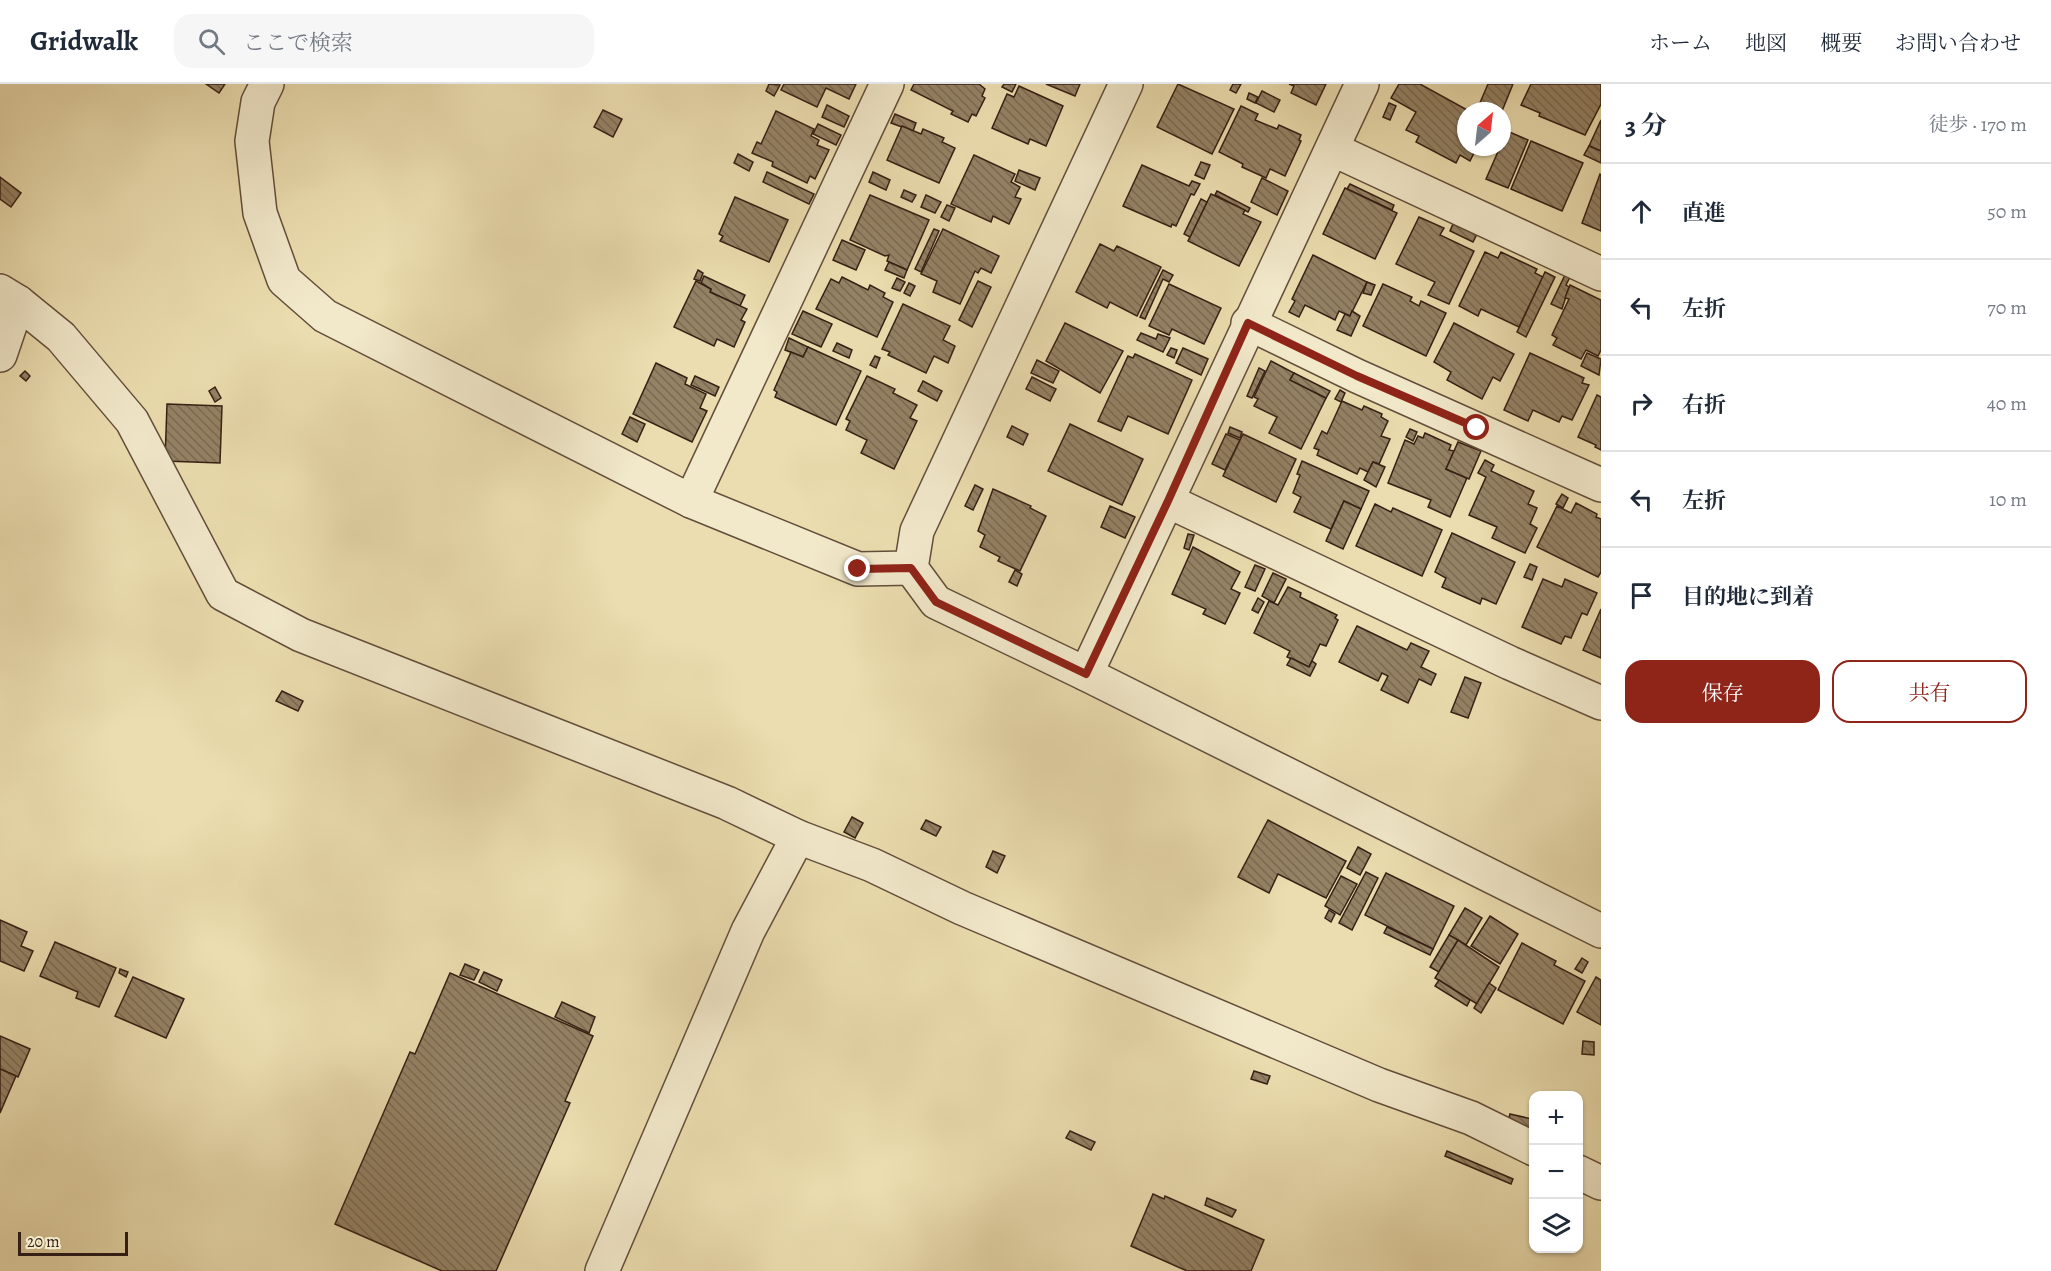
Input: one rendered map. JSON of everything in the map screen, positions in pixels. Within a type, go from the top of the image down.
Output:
[{"type":"street","points":[[267,84],[258,102],[252,141],[260,213],[284,280],[325,316],[691,501],[858,569],[911,568]]},
{"type":"street","points":[[691,501],[886,84]]},
{"type":"street","points":[[1126,84],[917,531],[911,568],[936,602],[1086,674],[1601,931]]},
{"type":"street","points":[[1086,674],[1168,501],[1248,323],[1362,84]]},
{"type":"street","points":[[1332,150],[1601,274]]},
{"type":"street","points":[[0,355],[9,296],[61,337],[132,421],[222,594],[301,635],[727,803],[798,837],[872,865],[962,908],[1327,1060],[1379,1085],[1471,1118],[1529,1147]]},
{"type":"street","points":[[1248,323],[1357,376],[1601,485]]},
{"type":"street","points":[[1168,501],[1510,663],[1601,703]]},
{"type":"street","points":[[602,1271],[748,931],[798,837]]},
{"type":"street","points":[[1583,1174],[1601,1183]]},
{"type":"building","points":[[206,84],[225,84],[219,93]]},
{"type":"building","points":[[769,84],[780,85],[774,96],[766,91]]},
{"type":"building","points":[[784,84],[856,84],[849,99],[826,88],[817,107],[781,90]]},
{"type":"building","points":[[914,84],[979,84],[985,89],[982,96],[985,98],[976,116],[972,114],[968,122],[951,114],[953,111],[911,90]]},
{"type":"building","points":[[1004,84],[1016,84],[1012,92],[1002,87]]},
{"type":"building","points":[[1046,84],[1080,84],[1075,96]]},
{"type":"building","points":[[1178,84],[1234,109],[1212,154],[1157,127]]},
{"type":"building","points":[[1233,84],[1241,84],[1236,93],[1230,90]]},
{"type":"building","points":[[1289,84],[1326,84],[1316,105],[1291,93],[1294,86]]},
{"type":"building","points":[[1399,84],[1420,84],[1457,104],[1457,156],[1460,156],[1456,163],[1416,142],[1419,136],[1406,130],[1416,112],[1391,98]]},
{"type":"building","points":[[1488,84],[1513,84],[1506,102],[1480,102]]},
{"type":"building","points":[[1531,84],[1601,84],[1601,104],[1585,135],[1539,116],[1540,113],[1521,105]]},
{"type":"building","points":[[1019,86],[1063,106],[1046,146],[1030,139],[1028,144],[992,128],[1007,94],[1014,97]]},
{"type":"building","points":[[1262,91],[1280,100],[1274,112],[1256,103]]},
{"type":"building","points":[[1249,93],[1258,97],[1255,103],[1247,99]]},
{"type":"building","points":[[1389,103],[1396,106],[1390,120],[1383,117]]},
{"type":"building","points":[[827,105],[849,116],[844,127],[822,117]]},
{"type":"building","points":[[1241,106],[1258,114],[1255,120],[1277,129],[1279,125],[1301,135],[1299,140],[1301,141],[1285,176],[1270,169],[1266,178],[1242,167],[1243,164],[1219,152]]},
{"type":"building","points":[[603,110],[622,119],[613,137],[594,127]]},
{"type":"building","points":[[776,111],[814,129],[811,136],[819,140],[817,145],[829,150],[815,179],[810,176],[807,183],[772,166],[773,162],[752,153],[757,142],[761,144]]},
{"type":"building","points":[[895,114],[916,123],[913,131],[891,123]]},
{"type":"building","points":[[1601,120],[1601,151],[1589,146]]},
{"type":"building","points":[[818,124],[841,135],[836,145],[813,134]]},
{"type":"building","points":[[902,126],[921,134],[923,129],[944,138],[942,142],[955,148],[939,183],[887,160]]},
{"type":"building","points":[[1511,133],[1528,140],[1508,188],[1486,179],[1496,156],[1511,156]]},
{"type":"building","points":[[1531,141],[1583,163],[1562,211],[1511,189]]},
{"type":"building","points":[[1589,146],[1601,151],[1601,163],[1584,155]]},
{"type":"building","points":[[738,154],[753,162],[749,171],[734,163]]},
{"type":"building","points":[[974,155],[1015,174],[1011,182],[1020,187],[1015,197],[1021,199],[1009,224],[993,216],[991,222],[951,204]]},
{"type":"building","points":[[1462,156],[1472,156],[1470,161]]},
{"type":"building","points":[[1201,162],[1210,165],[1204,179],[1195,175]]},
{"type":"building","points":[[1142,165],[1189,186],[1192,181],[1200,184],[1194,195],[1191,194],[1176,226],[1172,224],[1171,227],[1123,206]]},
{"type":"building","points":[[1019,170],[1040,178],[1035,190],[1015,181]]},
{"type":"building","points":[[767,172],[814,194],[809,204],[763,182]]},
{"type":"building","points":[[873,172],[890,180],[886,190],[869,182]]},
{"type":"building","points":[[1601,175],[1601,231],[1582,223]]},
{"type":"building","points":[[0,177],[21,193],[11,207],[0,199]]},
{"type":"building","points":[[1262,178],[1288,191],[1277,215],[1251,202]]},
{"type":"building","points":[[1350,184],[1394,205],[1392,210],[1347,189]]},
{"type":"building","points":[[1345,188],[1397,213],[1375,259],[1323,234]]},
{"type":"building","points":[[904,190],[916,195],[912,202],[901,197]]},
{"type":"building","points":[[1217,191],[1250,208],[1248,212],[1215,195]]},
{"type":"building","points":[[1211,194],[1245,210],[1243,214],[1261,222],[1239,266],[1188,241]]},
{"type":"building","points":[[870,195],[929,220],[907,270],[887,261],[889,255],[885,256],[850,240]]},
{"type":"building","points":[[926,195],[941,202],[935,213],[921,207]]},
{"type":"building","points":[[735,197],[788,220],[769,262],[720,241],[723,236],[719,234]]},
{"type":"building","points":[[1201,199],[1207,202],[1190,237],[1184,234]]},
{"type":"building","points":[[947,205],[955,208],[949,221],[941,217]]},
{"type":"building","points":[[1419,217],[1444,228],[1440,235],[1474,251],[1449,304],[1428,295],[1435,282],[1396,264]]},
{"type":"building","points":[[1453,224],[1477,234],[1473,242],[1450,231]]},
{"type":"building","points":[[934,229],[939,231],[921,272],[915,269]]},
{"type":"building","points":[[943,229],[999,256],[991,273],[981,268],[978,273],[975,271],[960,304],[933,292],[937,281],[921,274]]},
{"type":"building","points":[[842,240],[865,250],[856,270],[833,260]]},
{"type":"building","points":[[1100,244],[1114,251],[1117,246],[1161,267],[1137,316],[1110,302],[1107,308],[1076,292]]},
{"type":"building","points":[[1485,252],[1498,258],[1501,252],[1537,269],[1535,273],[1543,277],[1519,327],[1481,309],[1478,316],[1459,306]]},
{"type":"building","points":[[1313,255],[1367,282],[1350,316],[1339,311],[1335,320],[1305,305],[1299,317],[1289,312],[1295,301],[1292,299]]},
{"type":"building","points":[[889,262],[907,270],[904,278],[885,270]]},
{"type":"building","points":[[698,270],[703,273],[700,281],[694,279]]},
{"type":"building","points":[[1163,270],[1173,275],[1169,282],[1163,279],[1145,319],[1140,317]]},
{"type":"building","points":[[1545,272],[1555,277],[1526,337],[1517,332]]},
{"type":"building","points":[[1565,275],[1570,277],[1566,285],[1569,287],[1562,309],[1551,304]]},
{"type":"building","points":[[704,276],[745,295],[740,306],[710,292],[711,289],[701,283]]},
{"type":"building","points":[[842,277],[868,290],[870,285],[885,293],[883,297],[893,302],[877,337],[816,309],[831,279],[839,283]]},
{"type":"building","points":[[897,278],[905,282],[900,291],[892,288]]},
{"type":"building","points":[[696,281],[711,289],[710,292],[747,309],[741,320],[745,322],[734,347],[717,339],[714,346],[674,327]]},
{"type":"building","points":[[978,281],[991,287],[972,327],[959,320]]},
{"type":"building","points":[[1367,282],[1375,285],[1371,295],[1363,293]]},
{"type":"building","points":[[909,283],[915,286],[910,296],[904,293]]},
{"type":"building","points":[[1169,284],[1221,308],[1204,344],[1172,329],[1169,335],[1149,326]]},
{"type":"building","points":[[1383,284],[1412,297],[1410,301],[1419,306],[1421,301],[1446,313],[1426,356],[1363,326]]},
{"type":"building","points":[[1570,285],[1601,300],[1601,350],[1598,356],[1586,350],[1581,359],[1553,345],[1557,338],[1552,335],[1569,299],[1565,298]]},
{"type":"building","points":[[903,304],[950,326],[943,340],[955,346],[948,363],[934,356],[926,373],[888,355],[890,352],[882,349]]},
{"type":"building","points":[[803,311],[832,324],[821,347],[792,334]]},
{"type":"building","points":[[1352,311],[1360,316],[1351,336],[1337,330],[1345,314],[1350,316]]},
{"type":"building","points":[[1065,323],[1123,351],[1100,393],[1046,361]]},
{"type":"building","points":[[1454,323],[1514,354],[1500,381],[1493,377],[1482,399],[1447,380],[1451,372],[1434,362]]},
{"type":"building","points":[[1141,333],[1156,339],[1158,334],[1170,338],[1163,352],[1137,340]]},
{"type":"building","points":[[789,338],[808,347],[803,357],[785,350]]},
{"type":"building","points":[[837,343],[852,350],[849,358],[833,351]]},
{"type":"building","points":[[808,347],[861,371],[836,425],[775,397],[777,392],[774,390],[791,352],[803,357]]},
{"type":"building","points":[[1171,348],[1177,350],[1174,358],[1167,355]]},
{"type":"building","points":[[1183,348],[1208,359],[1201,375],[1176,363]]},
{"type":"building","points":[[1530,353],[1584,378],[1582,383],[1589,385],[1572,420],[1562,416],[1559,422],[1533,410],[1528,421],[1504,410]]},
{"type":"building","points":[[1587,353],[1601,359],[1599,375],[1581,366]]},
{"type":"building","points":[[1135,354],[1192,380],[1168,434],[1128,416],[1121,431],[1098,421],[1128,356],[1133,358]]},
{"type":"building","points":[[875,356],[880,358],[876,368],[870,365]]},
{"type":"building","points":[[1037,360],[1059,371],[1053,383],[1031,373]]},
{"type":"building","points":[[1271,361],[1294,373],[1290,380],[1326,398],[1301,449],[1269,433],[1277,417],[1254,406],[1258,399],[1254,397]]},
{"type":"building","points":[[656,363],[687,378],[685,384],[706,394],[700,408],[707,411],[692,442],[633,414]]},
{"type":"building","points":[[1259,368],[1265,371],[1252,398],[1247,396]]},
{"type":"building","points":[[25,371],[30,376],[26,381],[20,376]]},
{"type":"building","points":[[1294,373],[1330,391],[1326,398],[1290,380]]},
{"type":"building","points":[[695,376],[719,387],[715,396],[691,385]]},
{"type":"building","points":[[867,376],[895,389],[893,393],[917,405],[910,418],[917,421],[894,469],[861,453],[867,440],[846,430],[850,421],[846,419]]},
{"type":"building","points":[[1032,377],[1056,389],[1050,401],[1026,389]]},
{"type":"building","points":[[923,381],[942,391],[937,401],[918,391]]},
{"type":"building","points":[[215,387],[221,398],[215,402],[209,391]]},
{"type":"building","points":[[1340,390],[1345,393],[1341,402],[1335,399]]},
{"type":"building","points":[[1597,395],[1601,397],[1601,450],[1595,447],[1596,445],[1578,437]]},
{"type":"building","points":[[1342,401],[1362,410],[1364,406],[1382,414],[1381,417],[1388,421],[1381,436],[1390,439],[1379,464],[1373,462],[1368,472],[1360,468],[1357,474],[1317,455],[1319,450],[1314,448],[1322,431],[1327,434]]},
{"type":"building","points":[[167,404],[222,406],[220,463],[165,461]]},
{"type":"building","points":[[630,417],[645,424],[637,442],[622,434]]},
{"type":"building","points":[[1070,424],[1143,459],[1122,505],[1048,471]]},
{"type":"building","points":[[1012,426],[1028,434],[1023,445],[1007,437]]},
{"type":"building","points":[[1230,427],[1242,432],[1240,438],[1228,433]]},
{"type":"building","points":[[1410,429],[1417,432],[1413,441],[1406,437]]},
{"type":"building","points":[[1425,433],[1451,445],[1449,450],[1454,451],[1446,469],[1467,478],[1450,517],[1428,507],[1431,500],[1388,483],[1405,440],[1414,444],[1418,436],[1423,438]]},
{"type":"building","points":[[1226,434],[1240,440],[1225,470],[1212,464]]},
{"type":"building","points":[[1243,434],[1296,459],[1276,502],[1223,476]]},
{"type":"building","points":[[1458,442],[1481,451],[1469,479],[1446,469]]},
{"type":"building","points":[[1485,460],[1494,465],[1491,471],[1534,491],[1528,504],[1537,508],[1530,524],[1537,528],[1525,553],[1492,538],[1497,527],[1469,515],[1486,477],[1478,473]]},
{"type":"building","points":[[1302,461],[1369,491],[1361,509],[1344,501],[1331,529],[1294,512],[1301,497],[1293,493],[1300,475],[1297,474]]},
{"type":"building","points":[[1373,462],[1385,467],[1376,487],[1364,480]]},
{"type":"building","points":[[975,485],[983,489],[973,510],[965,506]]},
{"type":"building","points":[[993,489],[1031,506],[1030,508],[1046,516],[1020,571],[998,561],[1000,557],[980,547],[985,535],[978,531]]},
{"type":"building","points":[[1562,494],[1568,498],[1563,508],[1556,504]]},
{"type":"building","points":[[1344,501],[1361,509],[1343,549],[1326,541]]},
{"type":"building","points":[[1576,503],[1597,514],[1596,517],[1601,519],[1601,572],[1598,577],[1537,547],[1557,506],[1571,513]]},
{"type":"building","points":[[1375,504],[1391,512],[1393,508],[1442,530],[1422,576],[1356,546]]},
{"type":"building","points":[[1110,506],[1135,517],[1125,538],[1101,527]]},
{"type":"building","points":[[1452,533],[1515,562],[1496,604],[1482,598],[1480,604],[1442,587],[1446,578],[1435,572]]},
{"type":"building","points":[[1188,534],[1194,535],[1189,550],[1184,548]]},
{"type":"building","points":[[1193,547],[1240,572],[1231,589],[1240,593],[1225,624],[1203,614],[1206,609],[1172,594]]},
{"type":"building","points":[[1530,564],[1537,567],[1532,580],[1524,577]]},
{"type":"building","points":[[1255,565],[1265,569],[1255,591],[1245,587]]},
{"type":"building","points":[[1015,570],[1022,574],[1017,586],[1009,582]]},
{"type":"building","points":[[1273,573],[1286,579],[1274,603],[1262,596]]},
{"type":"building","points":[[1543,579],[1562,587],[1565,579],[1597,593],[1587,615],[1582,613],[1571,638],[1565,636],[1561,644],[1522,627]]},
{"type":"building","points":[[1288,587],[1301,593],[1300,597],[1337,615],[1335,618],[1338,620],[1326,646],[1320,644],[1309,667],[1287,657],[1290,651],[1254,633],[1269,601],[1278,605]]},
{"type":"building","points":[[1258,598],[1264,602],[1258,613],[1252,610]]},
{"type":"building","points":[[1601,609],[1601,658],[1583,650]]},
{"type":"building","points":[[1357,626],[1407,650],[1411,643],[1429,651],[1421,667],[1436,674],[1431,685],[1419,679],[1408,703],[1381,690],[1388,676],[1382,673],[1378,681],[1339,662]]},
{"type":"building","points":[[1291,658],[1309,667],[1312,661],[1316,664],[1310,676],[1287,665]]},
{"type":"building","points":[[1465,677],[1481,683],[1468,718],[1451,712]]},
{"type":"building","points":[[282,691],[303,701],[298,711],[276,701]]},
{"type":"building","points":[[852,817],[863,823],[855,838],[844,832]]},
{"type":"building","points":[[926,820],[941,827],[936,836],[921,829]]},
{"type":"building","points":[[1268,820],[1346,861],[1326,898],[1278,874],[1269,893],[1238,877]]},
{"type":"building","points":[[1358,847],[1371,854],[1360,875],[1347,868]]},
{"type":"building","points":[[993,851],[1005,856],[997,873],[986,867]]},
{"type":"building","points":[[1366,872],[1378,878],[1352,930],[1339,923]]},
{"type":"building","points":[[1386,873],[1454,906],[1433,949],[1365,915]]},
{"type":"building","points":[[1341,876],[1357,884],[1340,915],[1325,906]]},
{"type":"building","points":[[1465,908],[1482,918],[1466,945],[1449,935]]},
{"type":"building","points":[[1329,910],[1335,914],[1331,922],[1325,918]]},
{"type":"building","points":[[1490,916],[1518,934],[1500,964],[1471,946]]},
{"type":"building","points":[[0,920],[27,932],[21,946],[33,951],[24,971],[0,961]]},
{"type":"building","points":[[1387,927],[1433,949],[1430,955],[1384,933]]},
{"type":"building","points":[[1449,935],[1458,940],[1439,972],[1430,967]]},
{"type":"building","points":[[1458,940],[1499,967],[1477,1004],[1435,978]]},
{"type":"building","points":[[55,942],[116,968],[99,1007],[76,998],[78,992],[40,976]]},
{"type":"building","points":[[1522,943],[1556,961],[1554,965],[1585,981],[1563,1024],[1498,990]]},
{"type":"building","points":[[1582,958],[1588,962],[1582,973],[1575,969]]},
{"type":"building","points":[[465,964],[479,970],[474,980],[460,975]]},
{"type":"building","points":[[120,969],[128,972],[126,977],[119,973]]},
{"type":"building","points":[[484,972],[502,980],[497,991],[479,982]]},
{"type":"building","points":[[450,973],[593,1036],[565,1101],[570,1103],[496,1271],[442,1271],[335,1224],[410,1052],[415,1054]]},
{"type":"building","points":[[133,977],[184,999],[166,1038],[115,1016]]},
{"type":"building","points":[[1596,977],[1601,980],[1601,1025],[1577,1012]]},
{"type":"building","points":[[1439,980],[1470,1000],[1467,1006],[1435,986]]},
{"type":"building","points":[[1489,983],[1496,988],[1481,1013],[1474,1008]]},
{"type":"building","points":[[562,1002],[595,1017],[589,1033],[555,1017]]},
{"type":"building","points":[[0,1036],[30,1049],[18,1077],[0,1069]]},
{"type":"building","points":[[1583,1041],[1594,1042],[1594,1055],[1582,1054]]},
{"type":"building","points":[[0,1069],[16,1076],[0,1113]]},
{"type":"building","points":[[1254,1071],[1270,1076],[1267,1084],[1251,1079]]},
{"type":"building","points":[[1510,1114],[1529,1118],[1527,1138],[1505,1133]]},
{"type":"building","points":[[1070,1131],[1095,1142],[1091,1150],[1066,1138]]},
{"type":"building","points":[[1447,1151],[1513,1179],[1511,1184],[1445,1156]]},
{"type":"building","points":[[1153,1194],[1164,1199],[1165,1196],[1264,1240],[1251,1271],[1187,1271],[1131,1246]]},
{"type":"building","points":[[1207,1198],[1236,1210],[1232,1217],[1205,1205]]},
{"type":"route","points":[[858,569],[911,568],[936,602],[1086,674],[1168,501],[1248,323],[1357,376],[1477,428]]}]
